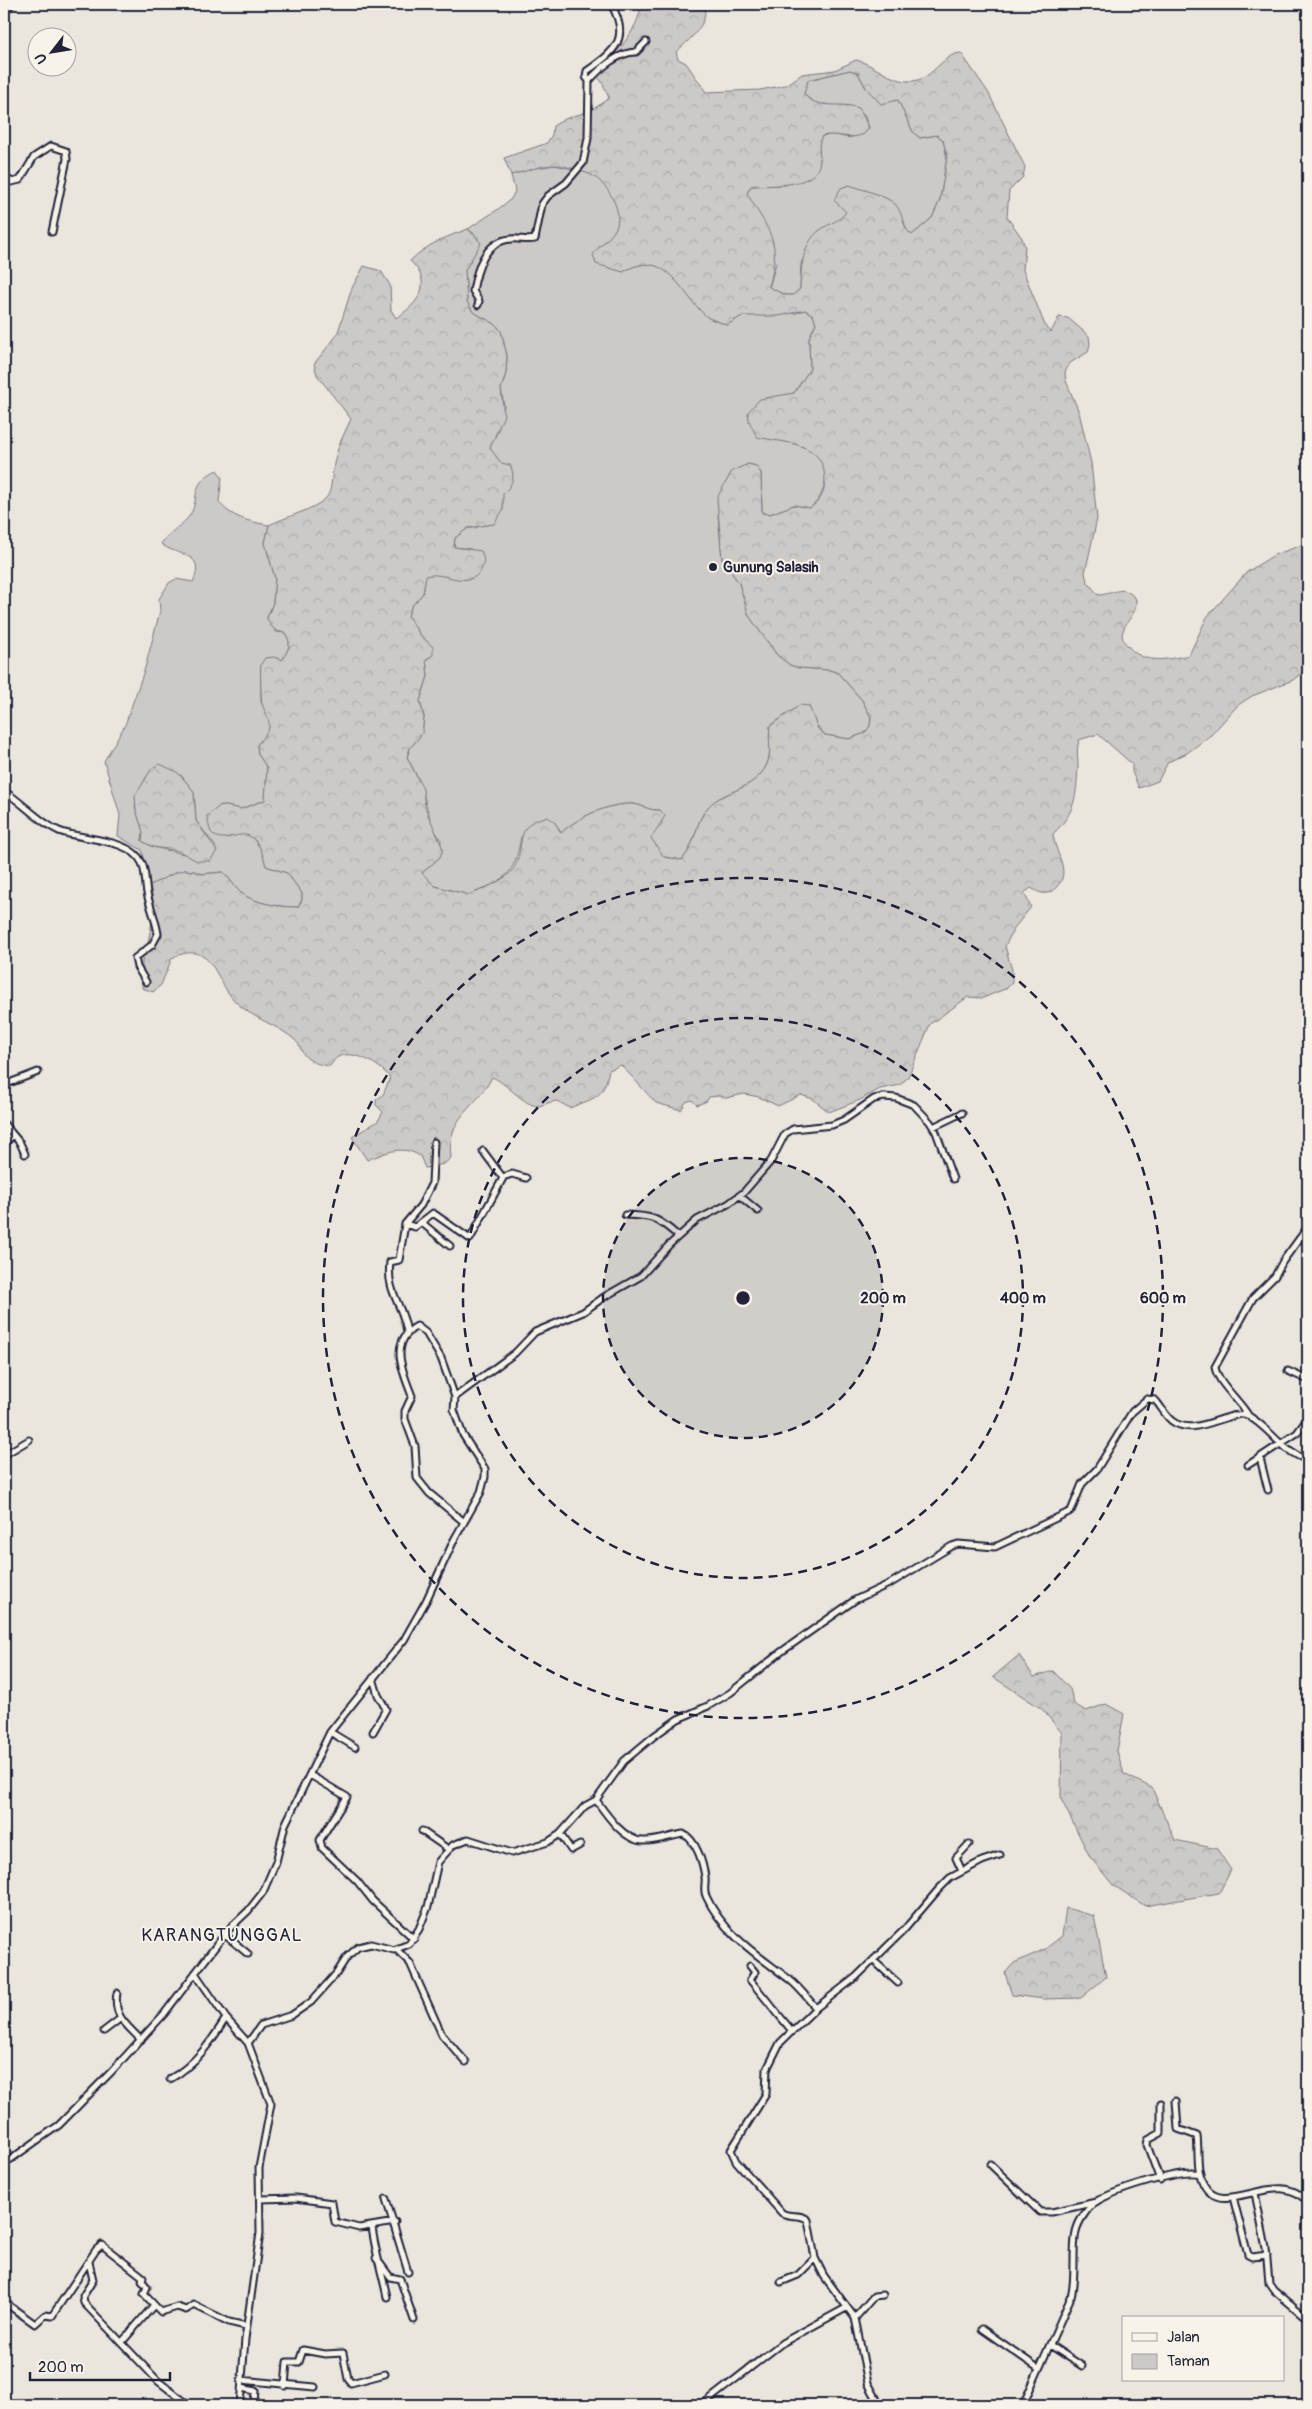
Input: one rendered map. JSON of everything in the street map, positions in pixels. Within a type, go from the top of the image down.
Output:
[{"type":"street","points":[[4,8],[10,6],[10,4]]},
{"type":"street","points":[[478,305],[479,301],[473,291],[484,256],[496,243],[504,240],[535,239],[542,204],[548,196],[566,183],[583,163],[588,138],[589,81],[586,77],[587,71],[612,53],[620,39],[617,14],[611,4]]},
{"type":"street","points":[[589,81],[603,67],[630,52],[636,52],[646,42]]},
{"type":"street","points":[[4,176],[12,182],[20,180],[34,157],[51,146],[66,152],[68,159],[52,232]]},
{"type":"street","points":[[4,791],[22,802],[51,827],[68,834],[116,844],[132,851],[140,858],[158,934],[152,944],[135,958],[136,966],[146,982]]},
{"type":"street","points":[[4,1085],[38,1072]]},
{"type":"street","points":[[455,1397],[515,1353],[535,1332],[583,1312],[609,1294],[641,1276],[678,1236],[697,1220],[740,1196],[771,1161],[790,1130],[832,1125],[844,1120],[874,1099],[889,1097],[914,1105],[933,1127],[953,1180]]},
{"type":"street","points":[[933,1127],[962,1113]]},
{"type":"street","points":[[4,1124],[12,1136],[20,1142],[26,1154]]},
{"type":"street","points":[[4,1144],[12,1136]]},
{"type":"street","points":[[407,1332],[402,1312],[389,1286],[388,1273],[390,1262],[399,1260],[405,1224],[421,1205],[432,1183],[434,1142]]},
{"type":"street","points":[[483,1151],[503,1177]]},
{"type":"street","points":[[405,1224],[414,1227],[433,1213],[470,1239],[503,1177],[512,1174],[526,1178]]},
{"type":"street","points":[[740,1196],[758,1211]]},
{"type":"street","points":[[625,1215],[654,1217],[662,1221],[678,1236]]},
{"type":"street","points":[[421,1222],[450,1246]]},
{"type":"street","points":[[1308,1227],[1283,1261],[1275,1276],[1253,1298],[1215,1366],[1217,1375],[1241,1402],[1248,1416],[1293,1455],[1308,1460]]},
{"type":"street","points":[[4,2164],[59,2125],[141,2040],[224,1934],[263,1892],[276,1862],[285,1825],[330,1732],[372,1678],[392,1656],[412,1627],[481,1492],[486,1474],[463,1435],[454,1410],[455,1397],[441,1358],[426,1333],[418,1326],[407,1332],[401,1342],[400,1357],[404,1376],[412,1396],[412,1400],[405,1412],[405,1419],[415,1446],[417,1478],[427,1491],[464,1522]]},
{"type":"street","points":[[1288,1371],[1308,1380]]},
{"type":"street","points":[[397,1950],[405,1947],[414,1939],[428,1907],[435,1869],[448,1849],[468,1839],[500,1851],[518,1853],[548,1842],[560,1834],[579,1812],[596,1800],[624,1761],[643,1744],[678,1719],[704,1709],[730,1693],[780,1652],[854,1600],[891,1582],[952,1546],[958,1544],[995,1547],[1070,1511],[1082,1484],[1097,1469],[1132,1412],[1147,1399],[1155,1400],[1170,1420],[1182,1425],[1210,1423],[1240,1414],[1248,1416]]},
{"type":"street","points":[[1248,1465],[1281,1445],[1299,1431],[1308,1418]]},
{"type":"street","points":[[4,1455],[29,1440]]},
{"type":"street","points":[[1260,1458],[1268,1490]]},
{"type":"street","points":[[372,1678],[378,1695],[386,1709],[373,1732]]},
{"type":"street","points":[[330,1732],[355,1747]]},
{"type":"street","points":[[310,1775],[345,1794],[348,1798],[320,1840],[322,1848],[355,1879],[373,1901],[414,1939]]},
{"type":"street","points":[[596,1800],[622,1830],[638,1840],[646,1841],[683,1834],[690,1838],[696,1847],[703,1869],[705,1894],[724,1924],[749,1949],[795,1985],[816,2008]]},
{"type":"street","points":[[422,1831],[448,1849]]},
{"type":"street","points":[[560,1834],[570,1850],[580,1845]]},
{"type":"street","points":[[962,1871],[956,1858],[968,1844]]},
{"type":"street","points":[[880,2405],[868,2383],[854,2318],[824,2276],[815,2258],[807,2219],[803,2216],[786,2215],[782,2212],[731,2154],[732,2147],[767,2092],[765,2076],[780,2043],[816,2008],[856,1977],[920,1913],[938,1890],[962,1871],[1000,1855]]},
{"type":"street","points":[[224,1934],[248,1954]]},
{"type":"street","points":[[248,2043],[261,2025],[292,2015],[311,2002],[331,1980],[347,1958],[358,1948],[367,1944],[397,1950],[409,1961],[442,2035],[466,2062]]},
{"type":"street","points":[[873,1960],[898,1982]]},
{"type":"street","points":[[750,1966],[755,1972],[750,1981],[792,2031]]},
{"type":"street","points":[[195,1973],[226,2018],[248,2043],[271,2104],[261,2150],[260,2233],[246,2326],[240,2405]]},
{"type":"street","points":[[118,1993],[116,2009],[121,2018],[141,2040]]},
{"type":"street","points":[[104,2031],[121,2018]]},
{"type":"street","points":[[170,2079],[195,2060],[226,2018]]},
{"type":"street","points":[[1176,2101],[1178,2129],[1197,2136],[1200,2174],[1204,2186],[1210,2192],[1220,2197],[1233,2197],[1274,2188],[1285,2188],[1296,2191],[1308,2203]]},
{"type":"street","points":[[1160,2103],[1161,2133],[1147,2143],[1160,2180]]},
{"type":"street","points":[[990,2164],[1040,2212],[1052,2212],[1096,2202],[1182,2173],[1200,2174]]},
{"type":"street","points":[[1255,2192],[1271,2288],[1308,2319]]},
{"type":"street","points":[[1233,2197],[1248,2255],[1252,2257],[1267,2255]]},
{"type":"street","points":[[260,2199],[296,2198],[332,2203],[333,2218],[336,2223],[353,2228],[395,2222]]},
{"type":"street","points":[[386,2199],[395,2222],[408,2272]]},
{"type":"street","points":[[1023,2405],[1073,2290],[1076,2232],[1085,2214],[1096,2202]]},
{"type":"street","points":[[372,2226],[376,2258],[383,2272],[387,2297]]},
{"type":"street","points":[[4,2302],[36,2324],[45,2315],[50,2317],[98,2248],[104,2245],[143,2277],[142,2282],[147,2287],[144,2294],[162,2312],[177,2306],[186,2310],[194,2305],[232,2323],[246,2326]]},
{"type":"street","points":[[376,2258],[390,2277],[400,2278],[414,2320]]},
{"type":"street","points":[[781,2282],[798,2275],[808,2268],[815,2258]]},
{"type":"street","points":[[89,2262],[93,2280],[83,2296],[84,2302],[158,2381],[189,2405]]},
{"type":"street","points":[[854,2318],[874,2296],[883,2295]]},
{"type":"street","points":[[122,2342],[154,2305]]},
{"type":"street","points":[[702,2405],[782,2343],[846,2308]]},
{"type":"street","points":[[982,2329],[1038,2368]]},
{"type":"street","points":[[1050,2345],[1082,2366]]},
{"type":"street","points":[[285,2386],[286,2362],[299,2362],[303,2350],[325,2354],[343,2353],[348,2379],[351,2383],[385,2374]]},
{"type":"street","points":[[241,2380],[315,2388]]},
{"type":"street","points":[[242,2388],[256,2390],[254,2401],[257,2405]]},
{"type":"green space","points":[[642,4],[703,4],[705,11],[702,24],[692,37],[676,52],[678,59],[686,63],[706,92],[760,90],[786,85],[802,74],[835,70],[856,60],[893,78],[909,81],[918,80],[929,74],[949,57],[961,53],[988,92],[1025,167],[1023,177],[1009,191],[1007,217],[1022,238],[1025,247],[1023,270],[1046,328],[1051,332],[1059,317],[1068,318],[1089,336],[1088,352],[1070,363],[1065,372],[1066,381],[1079,412],[1091,463],[1097,519],[1085,573],[1087,581],[1098,595],[1123,590],[1136,599],[1135,610],[1122,635],[1124,642],[1133,651],[1140,656],[1148,658],[1172,658],[1189,655],[1207,617],[1247,572],[1274,555],[1308,543],[1308,661],[1303,672],[1293,680],[1252,696],[1238,705],[1211,735],[1187,753],[1168,762],[1158,781],[1139,788],[1132,772],[1132,764],[1098,734],[1079,740],[1077,751],[1078,767],[1073,804],[1061,826],[1053,834],[1062,864],[1062,878],[1059,885],[1052,891],[1041,893],[1031,888],[1024,893],[1031,907],[1015,927],[1005,946],[1012,970],[1012,983],[1007,988],[983,998],[968,997],[930,1024],[908,1077],[900,1085],[880,1089],[860,1100],[829,1112],[813,1099],[801,1095],[778,1106],[759,1097],[744,1094],[726,1098],[719,1096],[709,1097],[707,1101],[697,1105],[692,1100],[686,1102],[681,1110],[656,1103],[621,1065],[609,1070],[604,1087],[597,1096],[570,1108],[557,1101],[539,1106],[532,1105],[492,1077],[458,1122],[453,1132],[451,1158],[444,1164],[425,1168],[420,1156],[413,1152],[400,1150],[387,1152],[367,1160],[352,1137],[378,1121],[383,1112],[376,1105],[376,1100],[383,1095],[390,1078],[380,1068],[366,1059],[351,1055],[338,1057],[330,1066],[311,1060],[288,1034],[249,1012],[235,1001],[211,964],[204,957],[196,953],[186,953],[172,958],[161,985],[153,992],[142,988],[142,956],[148,943],[152,921],[156,917],[150,885],[185,870],[202,874],[223,872],[241,893],[254,900],[298,907],[302,900],[302,893],[287,873],[266,866],[254,839],[247,835],[217,837],[211,832],[207,816],[221,805],[241,809],[265,800],[267,768],[258,754],[257,745],[266,733],[269,725],[262,704],[261,664],[265,658],[274,657],[282,660],[288,650],[289,640],[285,633],[273,628],[267,618],[273,603],[275,578],[265,543],[269,525],[313,507],[325,499],[330,492],[336,454],[351,419],[317,375],[314,364],[337,335],[352,288],[364,266],[381,271],[390,285],[391,310],[396,318],[411,306],[421,292],[421,277],[410,261],[416,255],[444,238],[468,229],[481,243],[465,270],[467,302],[473,312],[495,324],[501,331],[507,356],[506,373],[501,389],[504,415],[490,448],[501,463],[510,465],[513,473],[512,481],[509,488],[503,494],[503,510],[494,524],[468,528],[455,538],[454,547],[481,551],[484,560],[481,570],[476,576],[463,580],[440,575],[426,576],[423,593],[411,607],[408,616],[420,635],[433,647],[433,655],[426,660],[428,676],[420,701],[424,717],[422,734],[410,748],[407,757],[423,789],[425,807],[443,849],[440,857],[422,873],[435,886],[469,895],[479,891],[496,883],[510,873],[518,857],[524,832],[528,825],[535,820],[547,817],[554,821],[561,833],[594,812],[624,804],[660,810],[665,816],[651,838],[664,857],[682,860],[691,846],[704,812],[709,806],[723,796],[748,784],[762,773],[769,756],[770,726],[800,705],[809,706],[818,729],[825,735],[849,739],[865,733],[870,726],[871,717],[862,700],[838,673],[830,670],[799,668],[790,665],[777,655],[749,616],[739,583],[722,559],[717,498],[732,471],[748,464],[756,466],[761,473],[762,513],[770,514],[794,505],[810,508],[818,501],[824,491],[824,469],[819,459],[803,447],[757,437],[749,421],[748,412],[760,399],[794,393],[810,369],[809,338],[816,323],[813,315],[805,310],[779,316],[742,316],[727,325],[706,316],[680,285],[661,268],[650,265],[638,265],[623,272],[596,264],[593,255],[613,233],[618,219],[612,197],[603,185],[590,174],[559,165],[544,166],[511,175],[504,158],[547,143],[552,135],[553,126],[565,119],[592,110],[609,98],[602,82],[592,71],[610,58],[624,43],[639,15]],"holes":[[[850,70],[858,73],[866,88],[881,104],[898,100],[913,132],[920,138],[937,135],[943,140],[947,157],[940,200],[932,218],[912,235],[906,229],[899,209],[892,202],[874,193],[849,185],[841,188],[834,200],[846,212],[841,218],[814,235],[806,249],[800,289],[793,295],[785,295],[769,287],[774,258],[772,237],[747,193],[751,186],[799,182],[815,173],[819,166],[819,144],[822,136],[853,137],[864,134],[869,128],[859,108],[822,104],[809,99],[804,94],[808,80]]]},
{"type":"green space","points":[[850,70],[858,73],[866,88],[898,100],[913,132],[920,138],[937,135],[943,140],[947,157],[940,200],[932,218],[912,235],[906,230],[904,221],[889,200],[865,190],[841,219],[819,231],[801,263],[800,289],[793,295],[785,295],[769,288],[776,263],[747,193],[751,186],[786,185],[820,161],[818,144],[822,136],[836,135],[849,137],[869,127],[864,115],[825,104],[816,105],[804,94],[808,80]]},
{"type":"green space","points":[[555,165],[593,175],[609,191],[616,206],[618,221],[613,234],[598,248],[623,272],[638,265],[650,265],[661,268],[671,275],[706,316],[727,325],[742,316],[796,313],[805,310],[813,315],[816,323],[809,338],[810,369],[794,393],[786,395],[783,441],[809,449],[821,460],[826,474],[823,490],[820,497],[810,508],[794,505],[770,514],[762,513],[761,473],[756,466],[748,464],[718,515],[722,559],[739,583],[749,616],[777,655],[790,665],[799,668],[830,670],[838,673],[862,700],[871,717],[870,726],[865,733],[849,739],[825,735],[800,705],[770,726],[769,756],[762,773],[748,784],[723,796],[709,806],[701,818],[691,846],[682,860],[664,857],[650,838],[662,824],[660,810],[624,804],[594,812],[561,833],[554,821],[547,817],[521,837],[515,861],[506,875],[491,885],[469,895],[435,886],[422,873],[440,857],[441,840],[432,826],[420,782],[407,757],[410,748],[422,734],[424,717],[420,701],[428,676],[426,660],[433,647],[420,635],[408,616],[411,607],[423,593],[426,576],[434,574],[470,579],[471,549],[454,547],[455,538],[468,528],[476,528],[503,510],[501,463],[489,448],[498,431],[504,406],[501,389],[506,373],[507,356],[501,331],[495,324],[473,312],[467,302],[465,270],[476,251],[478,237],[468,229],[511,199],[515,191],[511,175],[529,169]]},
{"type":"green space","points":[[217,470],[222,477],[219,502],[229,512],[248,521],[269,525],[265,543],[275,578],[273,603],[267,618],[276,632],[285,633],[289,640],[288,650],[282,660],[261,665],[261,702],[269,716],[270,724],[268,732],[257,745],[258,754],[267,768],[265,800],[241,809],[221,805],[208,816],[211,831],[226,838],[243,833],[251,836],[262,850],[266,866],[287,873],[302,893],[302,900],[298,907],[268,904],[247,897],[239,891],[223,872],[202,874],[185,870],[150,885],[142,850],[118,836],[120,815],[104,761],[125,725],[145,668],[160,611],[159,599],[169,583],[176,579],[193,582],[196,565],[193,560],[161,544],[192,512],[198,487],[207,476]],"holes":[[[181,775],[194,793],[196,821],[216,847],[184,854],[153,847],[142,841],[143,832],[135,806],[146,777]]]},
{"type":"green space","points":[[160,764],[177,772],[194,793],[196,821],[217,851],[210,861],[197,861],[179,851],[153,847],[142,841],[143,832],[136,810],[135,796],[152,768]]},
{"type":"green space","points":[[1019,1655],[1034,1677],[1053,1671],[1070,1689],[1074,1704],[1086,1711],[1106,1704],[1124,1714],[1117,1751],[1124,1774],[1152,1788],[1175,1840],[1217,1849],[1231,1870],[1219,1893],[1145,1906],[1113,1885],[1090,1857],[1061,1799],[1062,1733],[1042,1709],[993,1677]]},
{"type":"green space","points":[[1066,1908],[1094,1916],[1106,1977],[1081,1998],[1044,1999],[1012,1995],[1005,1973],[1014,1963],[1045,1949],[1062,1936]]},
{"type":"place","name":"Gunung Salasih","points":[[713,567]]},
{"type":"district","name":"KARANGTUNGGAL","points":[[222,1935]]}]
